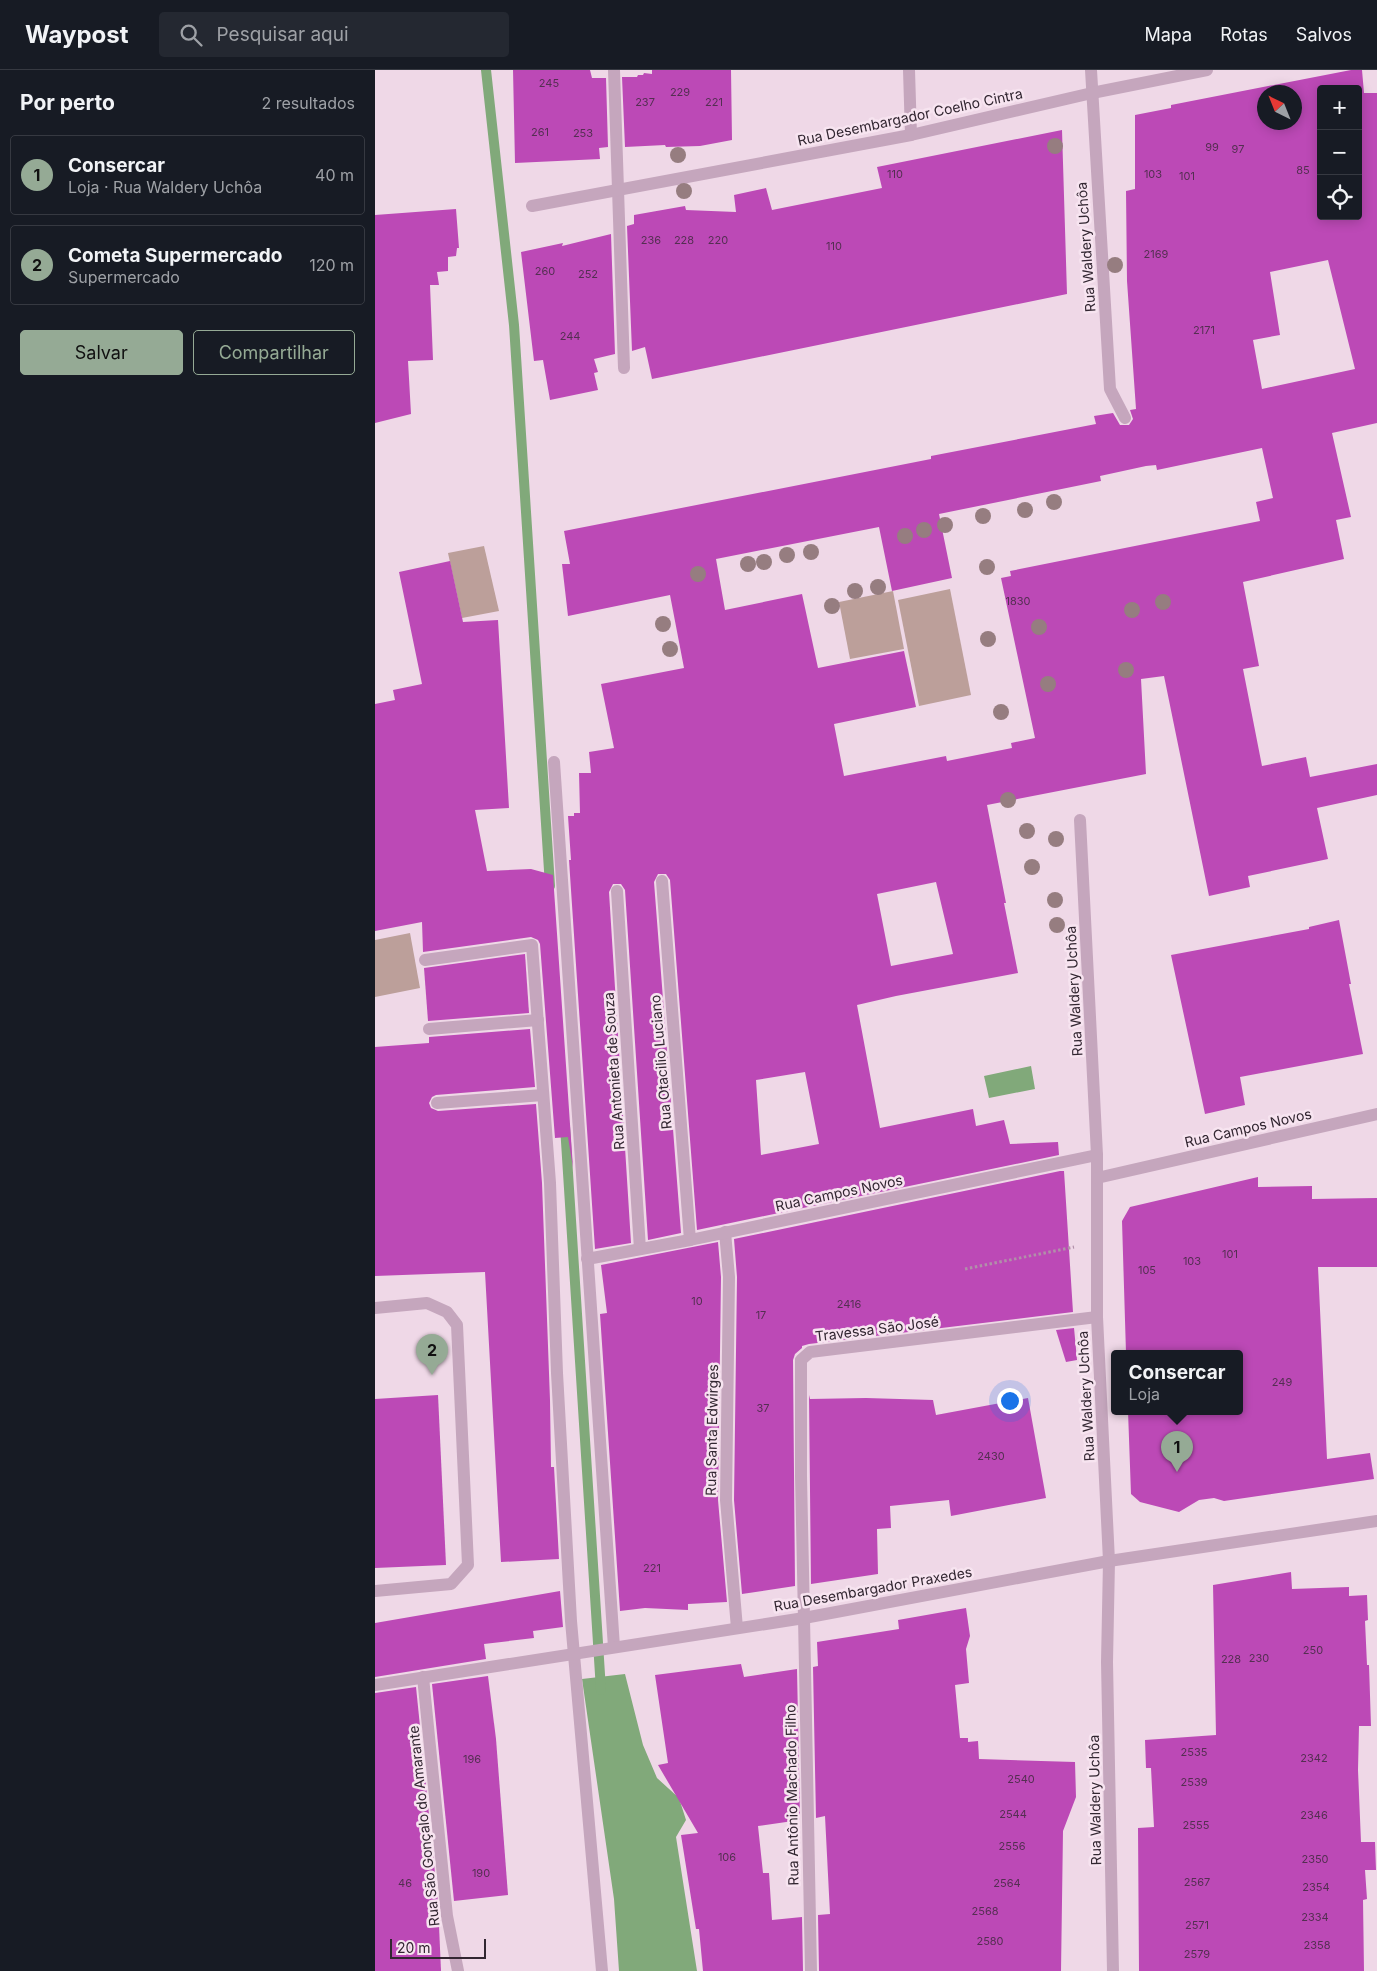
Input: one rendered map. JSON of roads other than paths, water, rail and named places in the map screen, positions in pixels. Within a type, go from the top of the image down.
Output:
[{"type":"street","points":[[614,70],[624,368]]},
{"type":"street","points":[[909,70],[911,135]]},
{"type":"street","name":"Rua Waldery Uchôa","points":[[1091,70],[1110,389],[1125,418]]},
{"type":"street","name":"Rua Desembargador Coelho Cintra","points":[[532,206],[911,135],[1091,93],[1207,70]]},
{"type":"street","points":[[554,762],[614,1647]]},
{"type":"street","name":"Rua Waldery Uchôa","points":[[1080,820],[1097,1155],[1097,1317],[1109,1561],[1107,1662],[1113,1971]]},
{"type":"street","name":"Rua Otacilio Luciano","points":[[662,881],[691,1240]]},
{"type":"street","name":"Rua Antonieta de Souza","points":[[617,891],[640,1249]]},
{"type":"street","points":[[425,960],[532,945],[550,1183],[557,1373],[574,1654],[602,1971]]},
{"type":"street","points":[[429,1029],[538,1020]]},
{"type":"street","points":[[437,1103],[543,1095]]},
{"type":"street","name":"Rua Campos Novos","points":[[1097,1178],[1377,1114]]},
{"type":"street","name":"Rua Campos Novos","points":[[587,1259],[691,1240],[1097,1155]]},
{"type":"street","name":"Rua Santa Edwirges","points":[[725,1232],[729,1277],[726,1500],[737,1628]]},
{"type":"street","points":[[375,1308],[427,1303],[447,1312],[457,1325],[468,1565],[451,1584],[375,1592]]},
{"type":"street","name":"Travessa São José","points":[[804,1618],[801,1360],[810,1352],[1097,1317]]},
{"type":"street","name":"Rua Desembargador Praxedes","points":[[375,1685],[804,1618],[1109,1561],[1377,1521]]},
{"type":"street","name":"Rua Antônio Machado Filho","points":[[804,1618],[811,1971]]},
{"type":"street","name":"Rua São Gonçalo do Amarante","points":[[423,1676],[447,1916],[458,1971]]},
{"type":"waterway","points":[[486,70],[514,325],[550,886]]},
{"type":"waterway","points":[[565,1126],[601,1690]]},
{"type":"place","name":"Cometa Supermercado","points":[[432,1375]]},
{"type":"place","name":"Consercar","points":[[1177,1472]]}]
